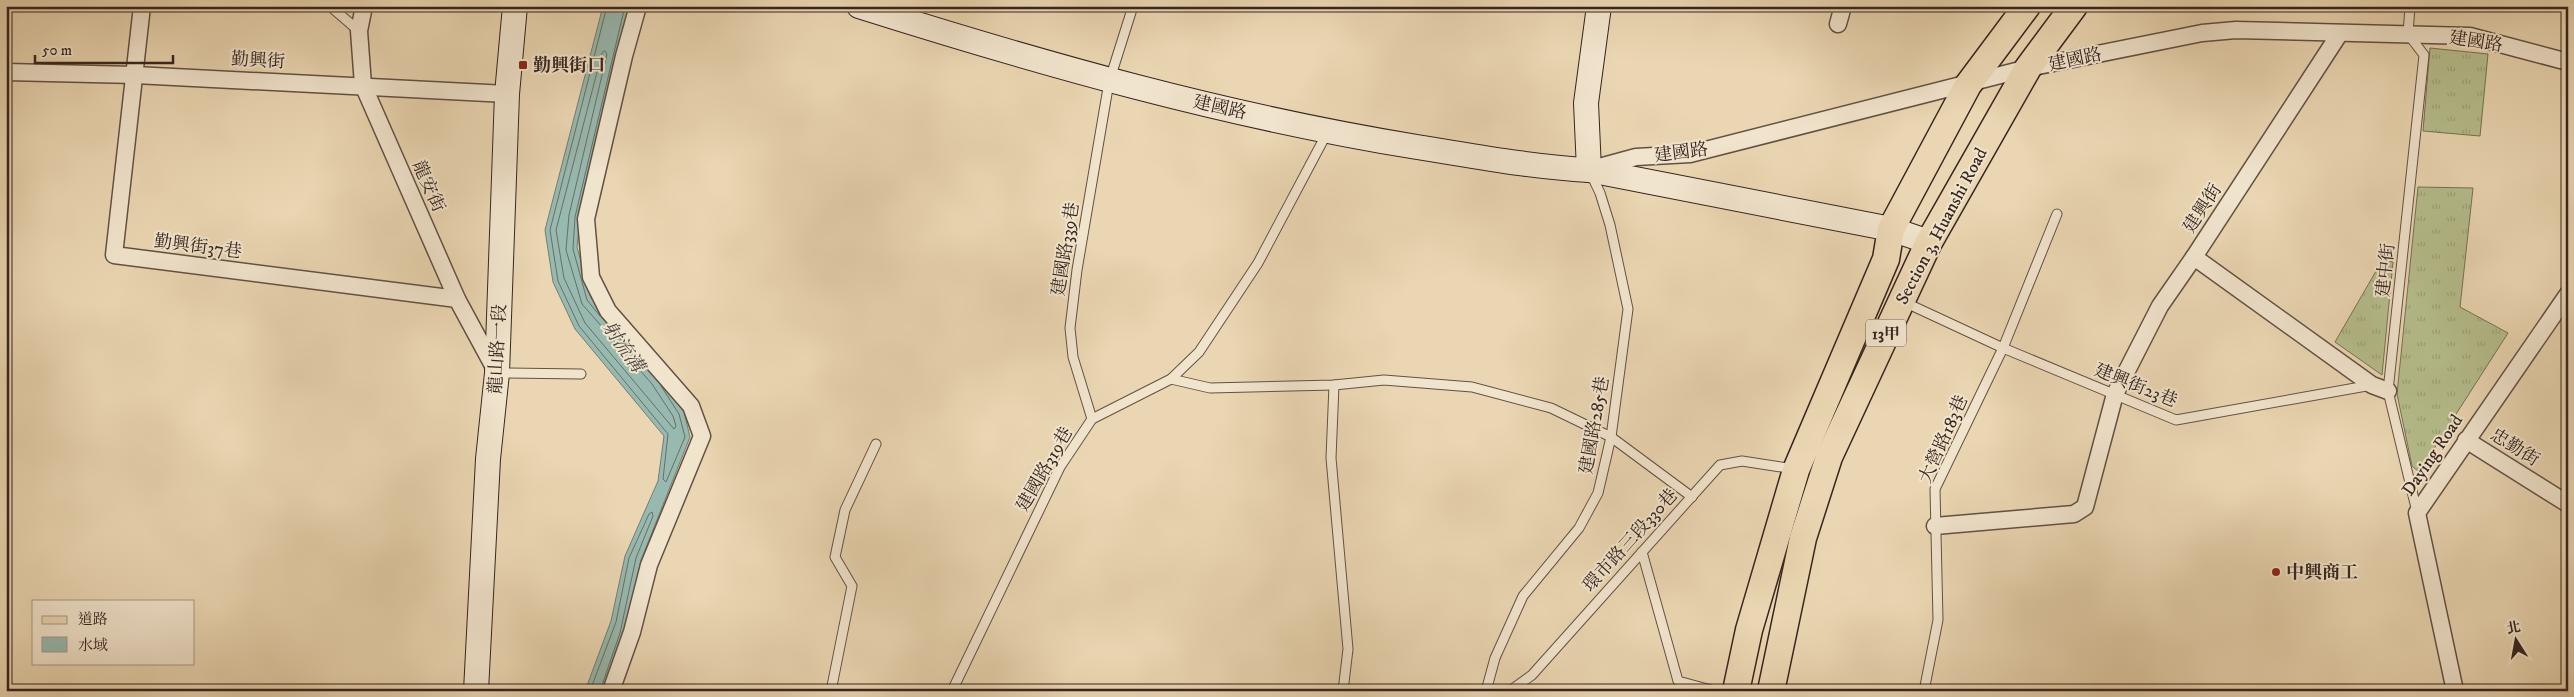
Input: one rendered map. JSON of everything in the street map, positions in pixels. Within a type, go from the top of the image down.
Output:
[{"type":"main road","name":"Section 3, Huanshi Road","points":[[1736,691],[1749,630],[1796,470],[1886,259],[1891,229],[1968,85],[2027,6]]},
{"type":"main road","name":"Section 3, Huanshi Road","points":[[1771,691],[1803,538],[1829,457],[1929,242],[2028,68],[2074,6]]},
{"type":"street","points":[[135,75],[142,6]]},
{"type":"street","name":"龍安街","points":[[364,6],[359,31],[363,85],[457,299],[497,373]]},
{"type":"street","name":"龍山路一段","points":[[476,691],[488,459],[497,373],[507,94],[514,6]]},
{"type":"street","points":[[611,691],[632,632],[649,565],[702,436],[691,406],[608,311],[591,277],[586,219],[624,56],[638,6]]},
{"type":"street","name":"建國路","points":[[860,6],[1109,82],[1327,132],[1547,168],[1589,170],[1891,229],[1929,242]]},
{"type":"street","points":[[1589,170],[1586,104],[1599,6]]},
{"type":"street","points":[[1838,24],[1843,6]]},
{"type":"street","name":"建國路","points":[[1589,170],[1636,157],[1690,154],[1968,85],[2028,68],[2202,33],[2236,30],[2470,36],[2568,62]]},
{"type":"street","name":"建興街","points":[[2340,33],[2194,257],[2372,385],[2388,391]]},
{"type":"street","name":"勤興街","points":[[6,72],[135,75],[363,85],[507,94]]},
{"type":"street","name":"勤興街37巷","points":[[135,75],[114,255],[457,299]]},
{"type":"street","points":[[1935,526],[2074,514],[2085,507],[2115,394],[2160,306],[2194,257]]},
{"type":"street","name":"Daying Road","points":[[2455,691],[2417,513],[2568,294]]},
{"type":"street","name":"忠勤街","points":[[2466,440],[2568,504]]},
{"type":"lane","points":[[330,6],[359,31]]},
{"type":"lane","name":"建國路339巷","points":[[1092,419],[1073,357],[1070,328],[1077,270],[1109,82],[1133,6]]},
{"type":"lane","points":[[2408,34],[2410,6]]},
{"type":"lane","name":"建中街","points":[[2408,34],[2424,54],[2388,391],[2417,513]]},
{"type":"lane","name":"建國路319巷","points":[[952,691],[1060,468],[1092,419],[1170,379],[1199,352],[1258,263],[1327,132]]},
{"type":"lane","name":"建國路285巷","points":[[1486,691],[1496,658],[1523,596],[1579,528],[1598,493],[1612,437],[1628,309],[1610,225],[1600,193],[1589,170]]},
{"type":"lane","name":"大營路183巷","points":[[1924,691],[1938,620],[1935,489],[2003,348],[2057,214]]},
{"type":"lane","name":"建興街23巷","points":[[1901,301],[2003,348],[2176,420],[2372,385]]},
{"type":"lane","points":[[497,373],[581,374]]},
{"type":"lane","points":[[1170,379],[1210,388],[1334,385],[1384,380],[1472,387],[1551,408],[1612,437],[1692,497]]},
{"type":"lane","points":[[1334,385],[1332,458],[1348,649],[1343,691]]},
{"type":"lane","points":[[831,691],[852,586],[835,557],[845,510],[876,444]]},
{"type":"lane","name":"環市路三段330巷","points":[[1510,691],[1532,675],[1720,465],[1742,461],[1796,470]]},
{"type":"lane","points":[[1642,552],[1678,681],[1715,691]]},
{"type":"green space","points":[[2430,48],[2488,54],[2480,136],[2423,131]]},
{"type":"green space","points":[[2418,187],[2473,188],[2460,307],[2508,333],[2419,472],[2412,466],[2397,394]]},
{"type":"green space","points":[[2383,259],[2393,262],[2382,375],[2335,342]]},
{"type":"water","name":"射流溝","points":[[603,6],[631,6],[580,217],[577,247],[591,298],[661,377],[684,412],[690,437],[641,560],[625,634],[604,691],[585,691],[611,621],[625,556],[658,481],[664,436],[575,329],[553,282],[545,230]]},
{"type":"place","name":"勤興街口","points":[[523,65]]},
{"type":"place","name":"中興商工","points":[[2276,572]]}]
